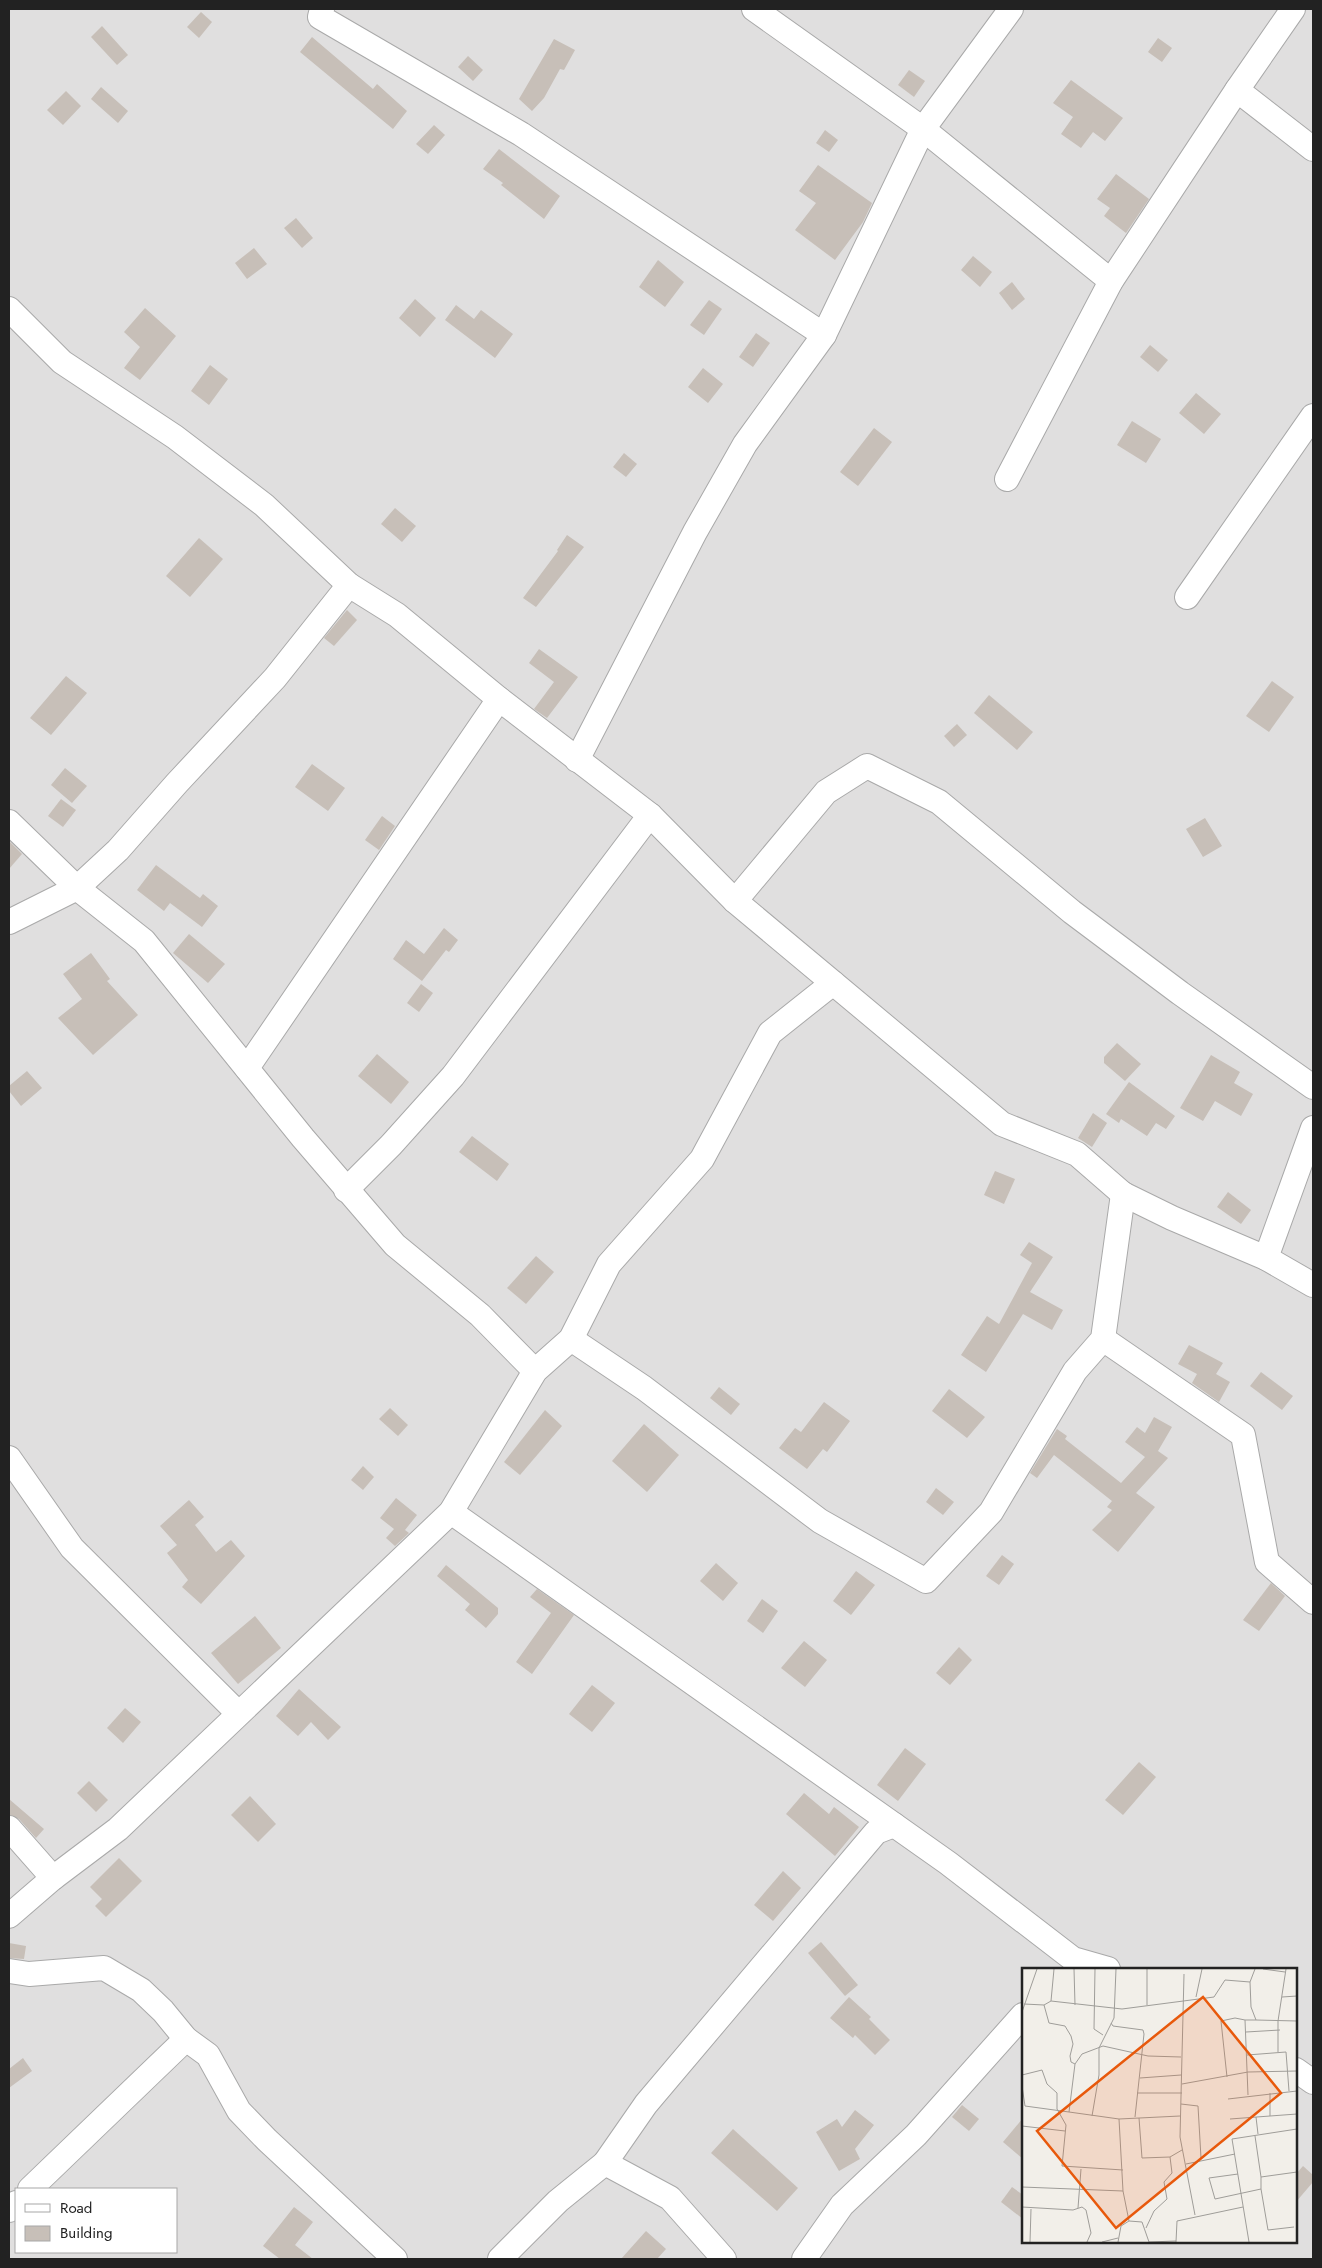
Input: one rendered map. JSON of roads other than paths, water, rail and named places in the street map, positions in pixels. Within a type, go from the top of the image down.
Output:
[{"type":"street","points":[[322,9],[320,17],[521,134],[824,335]]},
{"type":"street","points":[[577,760],[695,532],[745,444],[824,335],[923,129],[1011,9]]},
{"type":"street","points":[[1007,479],[1111,282],[1237,90],[1293,9]]},
{"type":"street","points":[[770,13],[923,129],[1111,282]]},
{"type":"street","points":[[1237,90],[1313,149]]},
{"type":"street","points":[[9,309],[62,362],[175,437],[264,505],[349,586],[397,615],[499,699],[650,815],[735,901],[1002,1124],[1077,1154],[1123,1194],[1172,1218],[1266,1258],[1313,1285]]},
{"type":"street","points":[[1187,597],[1313,416]]},
{"type":"street","points":[[9,922],[77,888],[118,850],[177,783],[275,678],[349,586]]},
{"type":"street","points":[[247,1068],[499,699]]},
{"type":"street","points":[[735,901],[826,792],[867,766],[939,802],[1072,912],[1180,993],[1313,1087]]},
{"type":"street","points":[[346,1190],[391,1145],[453,1076],[650,815]]},
{"type":"street","points":[[9,822],[77,888],[144,941],[346,1190],[395,1245],[480,1315],[535,1370]]},
{"type":"street","points":[[9,1916],[53,1878],[118,1829],[451,1512],[535,1370],[571,1339],[609,1264],[702,1159],[770,1033],[833,983]]},
{"type":"street","points":[[1266,1258],[1313,1128]]},
{"type":"street","points":[[571,1339],[644,1388],[820,1521],[926,1581],[991,1512],[1075,1371],[1102,1339],[1123,1194]]},
{"type":"street","points":[[1102,1339],[1243,1435],[1267,1562],[1313,1602]]},
{"type":"street","points":[[9,1458],[72,1548],[238,1713]]},
{"type":"street","points":[[451,1512],[948,1863],[1069,1964],[1100,1968]]},
{"type":"street","points":[[500,2259],[558,2201],[605,2163],[646,2104],[876,1832],[894,1825]]},
{"type":"street","points":[[9,1828],[53,1878]]},
{"type":"street","points":[[9,1971],[29,1974],[104,1968],[141,1990],[163,2011],[186,2039],[208,2055],[239,2111],[267,2140],[396,2259]]},
{"type":"street","points":[[804,2259],[842,2205],[916,2135],[1022,2016]]},
{"type":"street","points":[[31,2188],[186,2039]]},
{"type":"street","points":[[1297,2071],[1313,2082]]},
{"type":"street","points":[[605,2163],[670,2198],[724,2259]]}]
